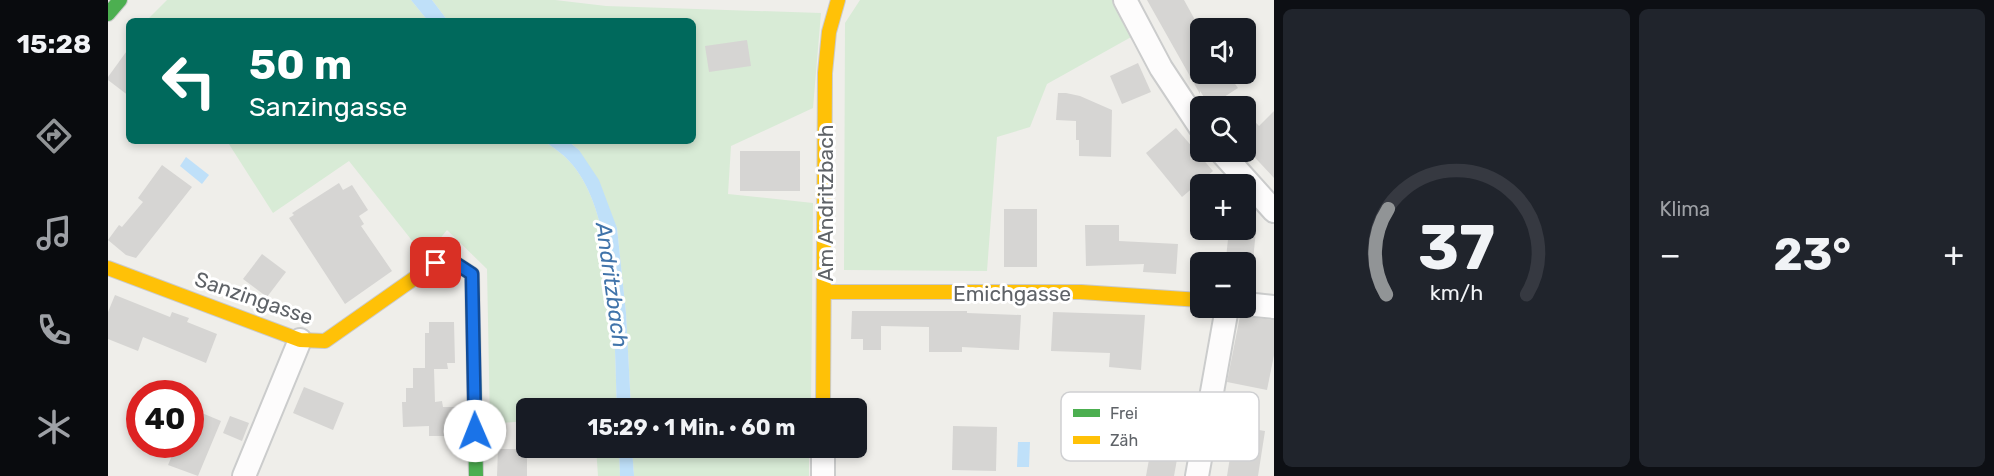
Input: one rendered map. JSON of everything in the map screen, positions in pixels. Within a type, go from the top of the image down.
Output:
[{"type":"street","points":[[108,14],[120,0]]},
{"type":"street","name":"Am Andritzbach","points":[[823,398],[825,73],[829,32],[838,0]]},
{"type":"street","points":[[1125,0],[1161,68],[1190,112]]},
{"type":"street","points":[[1230,162],[1274,211]]},
{"type":"street","name":"Sanzingasse","points":[[108,268],[300,340],[325,341],[436,263],[455,263],[472,274],[476,476]]},
{"type":"street","name":"Emichgasse","points":[[824,292],[1081,292],[1190,299]]},
{"type":"street","points":[[1256,306],[1274,308]]},
{"type":"street","points":[[1212,392],[1225,318]]},
{"type":"street","points":[[244,476],[300,340]]},
{"type":"street","points":[[823,458],[823,476]]},
{"type":"street","points":[[1197,476],[1200,461]]},
{"type":"green space","points":[[167,0],[411,0],[426,18],[149,18]]},
{"type":"green space","points":[[432,0],[555,0],[606,6],[821,13],[813,108],[731,146],[728,194],[813,203],[811,398],[630,398],[626,313],[617,228],[579,150],[572,144],[696,144],[696,18],[446,18]]},
{"type":"green space","points":[[860,0],[1116,0],[1133,36],[1047,84],[1030,127],[997,137],[987,271],[844,270],[845,23]]},
{"type":"green space","points":[[229,144],[548,144],[560,153],[585,183],[596,211],[604,243],[613,314],[617,398],[516,398],[516,422],[490,424],[487,269],[447,230],[425,257],[349,161],[273,213]]},
{"type":"green space","points":[[597,458],[619,458],[620,476],[598,476]]},
{"type":"green space","points":[[633,458],[809,458],[809,476],[634,476]]},
{"type":"water","points":[[411,0],[432,0],[446,18],[426,18]]},
{"type":"water","name":"Andritzbach","points":[[548,144],[572,144],[579,150],[599,180],[617,228],[626,313],[630,398],[617,398],[610,278],[596,211],[585,183],[569,161]]},
{"type":"water","points":[[186,157],[209,175],[202,184],[180,166]]},
{"type":"water","points":[[1018,442],[1030,442],[1029,467],[1017,467]]},
{"type":"water","points":[[619,458],[633,458],[634,476],[620,476]]},
{"type":"building","points":[[1147,0],[1184,0],[1194,18],[1190,18],[1190,76]]},
{"type":"building","points":[[747,40],[751,66],[709,72],[705,46]]},
{"type":"building","points":[[126,52],[126,94],[108,80]]},
{"type":"building","points":[[1138,63],[1151,92],[1122,104],[1110,76]]},
{"type":"building","points":[[1194,84],[1235,84],[1238,88],[1226,96],[1203,96],[1200,91],[1200,94]]},
{"type":"building","points":[[1058,93],[1080,96],[1112,110],[1111,157],[1079,156],[1076,121],[1056,120]]},
{"type":"building","points":[[1274,111],[1274,178],[1256,159],[1256,123],[1259,126]]},
{"type":"building","points":[[1176,128],[1190,144],[1190,162],[1205,162],[1213,171],[1209,174],[1190,174],[1190,190],[1182,197],[1146,153]]},
{"type":"building","points":[[740,151],[800,151],[800,191],[740,191]]},
{"type":"building","points":[[162,165],[192,187],[136,258],[126,255],[108,240],[119,225],[122,227],[143,202],[138,198]]},
{"type":"building","points":[[339,183],[343,190],[352,185],[368,210],[359,216],[364,224],[361,226],[392,271],[345,304],[289,218],[294,215],[292,213]]},
{"type":"building","points":[[1004,209],[1037,209],[1037,267],[1004,267]]},
{"type":"building","points":[[1085,225],[1119,225],[1119,241],[1178,244],[1176,274],[1143,272],[1144,264],[1086,266]]},
{"type":"building","points":[[1228,240],[1255,240],[1254,252],[1227,252]]},
{"type":"building","points":[[262,254],[286,272],[267,297],[243,279]]},
{"type":"building","points":[[115,295],[170,317],[172,312],[189,318],[187,322],[217,334],[206,363],[143,337],[138,351],[108,339],[108,312]]},
{"type":"building","points":[[852,311],[967,311],[967,313],[1021,315],[1019,350],[962,347],[962,352],[929,352],[929,327],[881,326],[881,350],[863,350],[863,339],[851,339]]},
{"type":"building","points":[[1053,312],[1145,315],[1141,370],[1109,367],[1110,353],[1051,351]]},
{"type":"building","points":[[1240,318],[1274,320],[1274,355],[1267,390],[1227,382]]},
{"type":"building","points":[[429,322],[454,322],[455,363],[447,363],[448,369],[434,369],[435,402],[442,401],[443,407],[456,407],[456,436],[429,436],[429,426],[403,427],[402,402],[406,402],[406,388],[413,388],[413,368],[425,368],[425,333],[429,333]]},
{"type":"building","points":[[304,387],[344,403],[333,430],[293,413]]},
{"type":"building","points":[[204,414],[221,421],[198,476],[168,465],[171,458],[204,458]]},
{"type":"building","points":[[230,416],[249,423],[242,441],[223,433]]},
{"type":"building","points":[[953,426],[997,427],[996,471],[952,470]]},
{"type":"building","points":[[1259,430],[1265,431],[1258,476],[1227,476],[1229,461],[1259,461]]},
{"type":"building","points":[[498,449],[516,449],[516,458],[527,458],[527,476],[497,476]]},
{"type":"building","points":[[1149,461],[1177,461],[1174,476],[1146,476]]},
{"type":"traffic: fast","points":[[108,14],[120,0]]},
{"type":"traffic: fast","points":[[474,375],[476,476]]},
{"type":"traffic: slow","points":[[823,398],[825,73],[829,32],[838,0]]},
{"type":"traffic: slow","points":[[108,268],[300,340],[325,341],[436,263],[455,263],[472,274],[474,375]]},
{"type":"traffic: slow","points":[[824,292],[1081,292],[1190,299]]},
{"type":"route","points":[[436,263],[455,263],[472,274],[475,431]]}]
